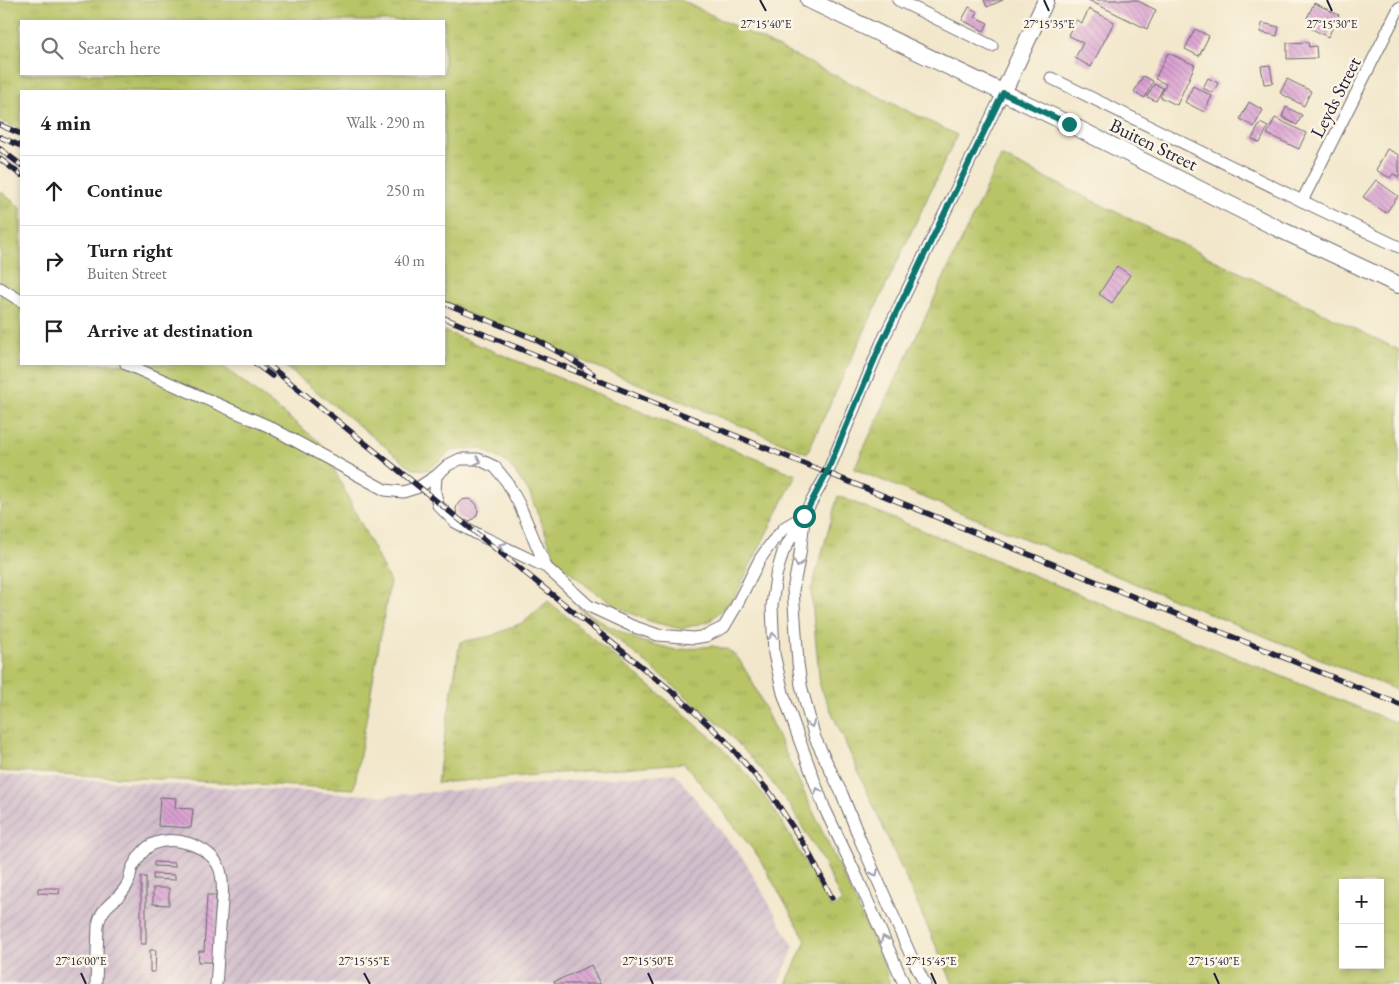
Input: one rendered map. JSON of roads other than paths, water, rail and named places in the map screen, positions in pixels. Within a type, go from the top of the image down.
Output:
[{"type":"street","name":"Buiten Street","points":[[809,0],[1069,124],[1277,228],[1399,285]]},
{"type":"street","points":[[898,0],[992,46]]},
{"type":"street","points":[[904,984],[824,807],[783,693],[774,654],[772,627],[775,583],[783,552],[826,474],[881,344],[1046,0]]},
{"type":"street","name":"Leyds Street","points":[[1302,201],[1399,8]]},
{"type":"street","name":"Buiten Street","points":[[1051,78],[1399,247]]},
{"type":"street","points":[[0,288],[20,300]]},
{"type":"street","points":[[128,365],[268,426],[385,490],[403,492],[419,487],[460,459],[478,459],[495,467],[507,482],[515,497],[546,567]]},
{"type":"street","points":[[436,476],[435,492],[438,504],[455,522],[546,567],[589,606],[632,626],[658,635],[694,638],[706,636],[724,626],[752,573],[772,542],[785,527],[804,516]]},
{"type":"street","points":[[804,516],[800,554],[793,590],[801,686],[815,738],[842,794],[911,956],[925,984]]},
{"type":"street","points":[[96,984],[99,917],[104,909],[122,892],[140,856],[149,847],[159,842],[180,841],[199,847],[210,855],[220,868],[222,885],[216,984]]},
{"type":"railway","points":[[0,125],[20,134]]},
{"type":"railway","points":[[0,137],[20,146]]},
{"type":"railway","points":[[0,149],[20,164]]},
{"type":"railway","points":[[0,159],[20,174]]},
{"type":"railway","points":[[445,303],[533,338],[566,356],[593,374]]},
{"type":"railway","points":[[445,318],[1399,704]]},
{"type":"railway","points":[[257,365],[272,376]]},
{"type":"railway","points":[[268,365],[674,693],[725,740],[771,794],[807,849],[832,898]]}]
